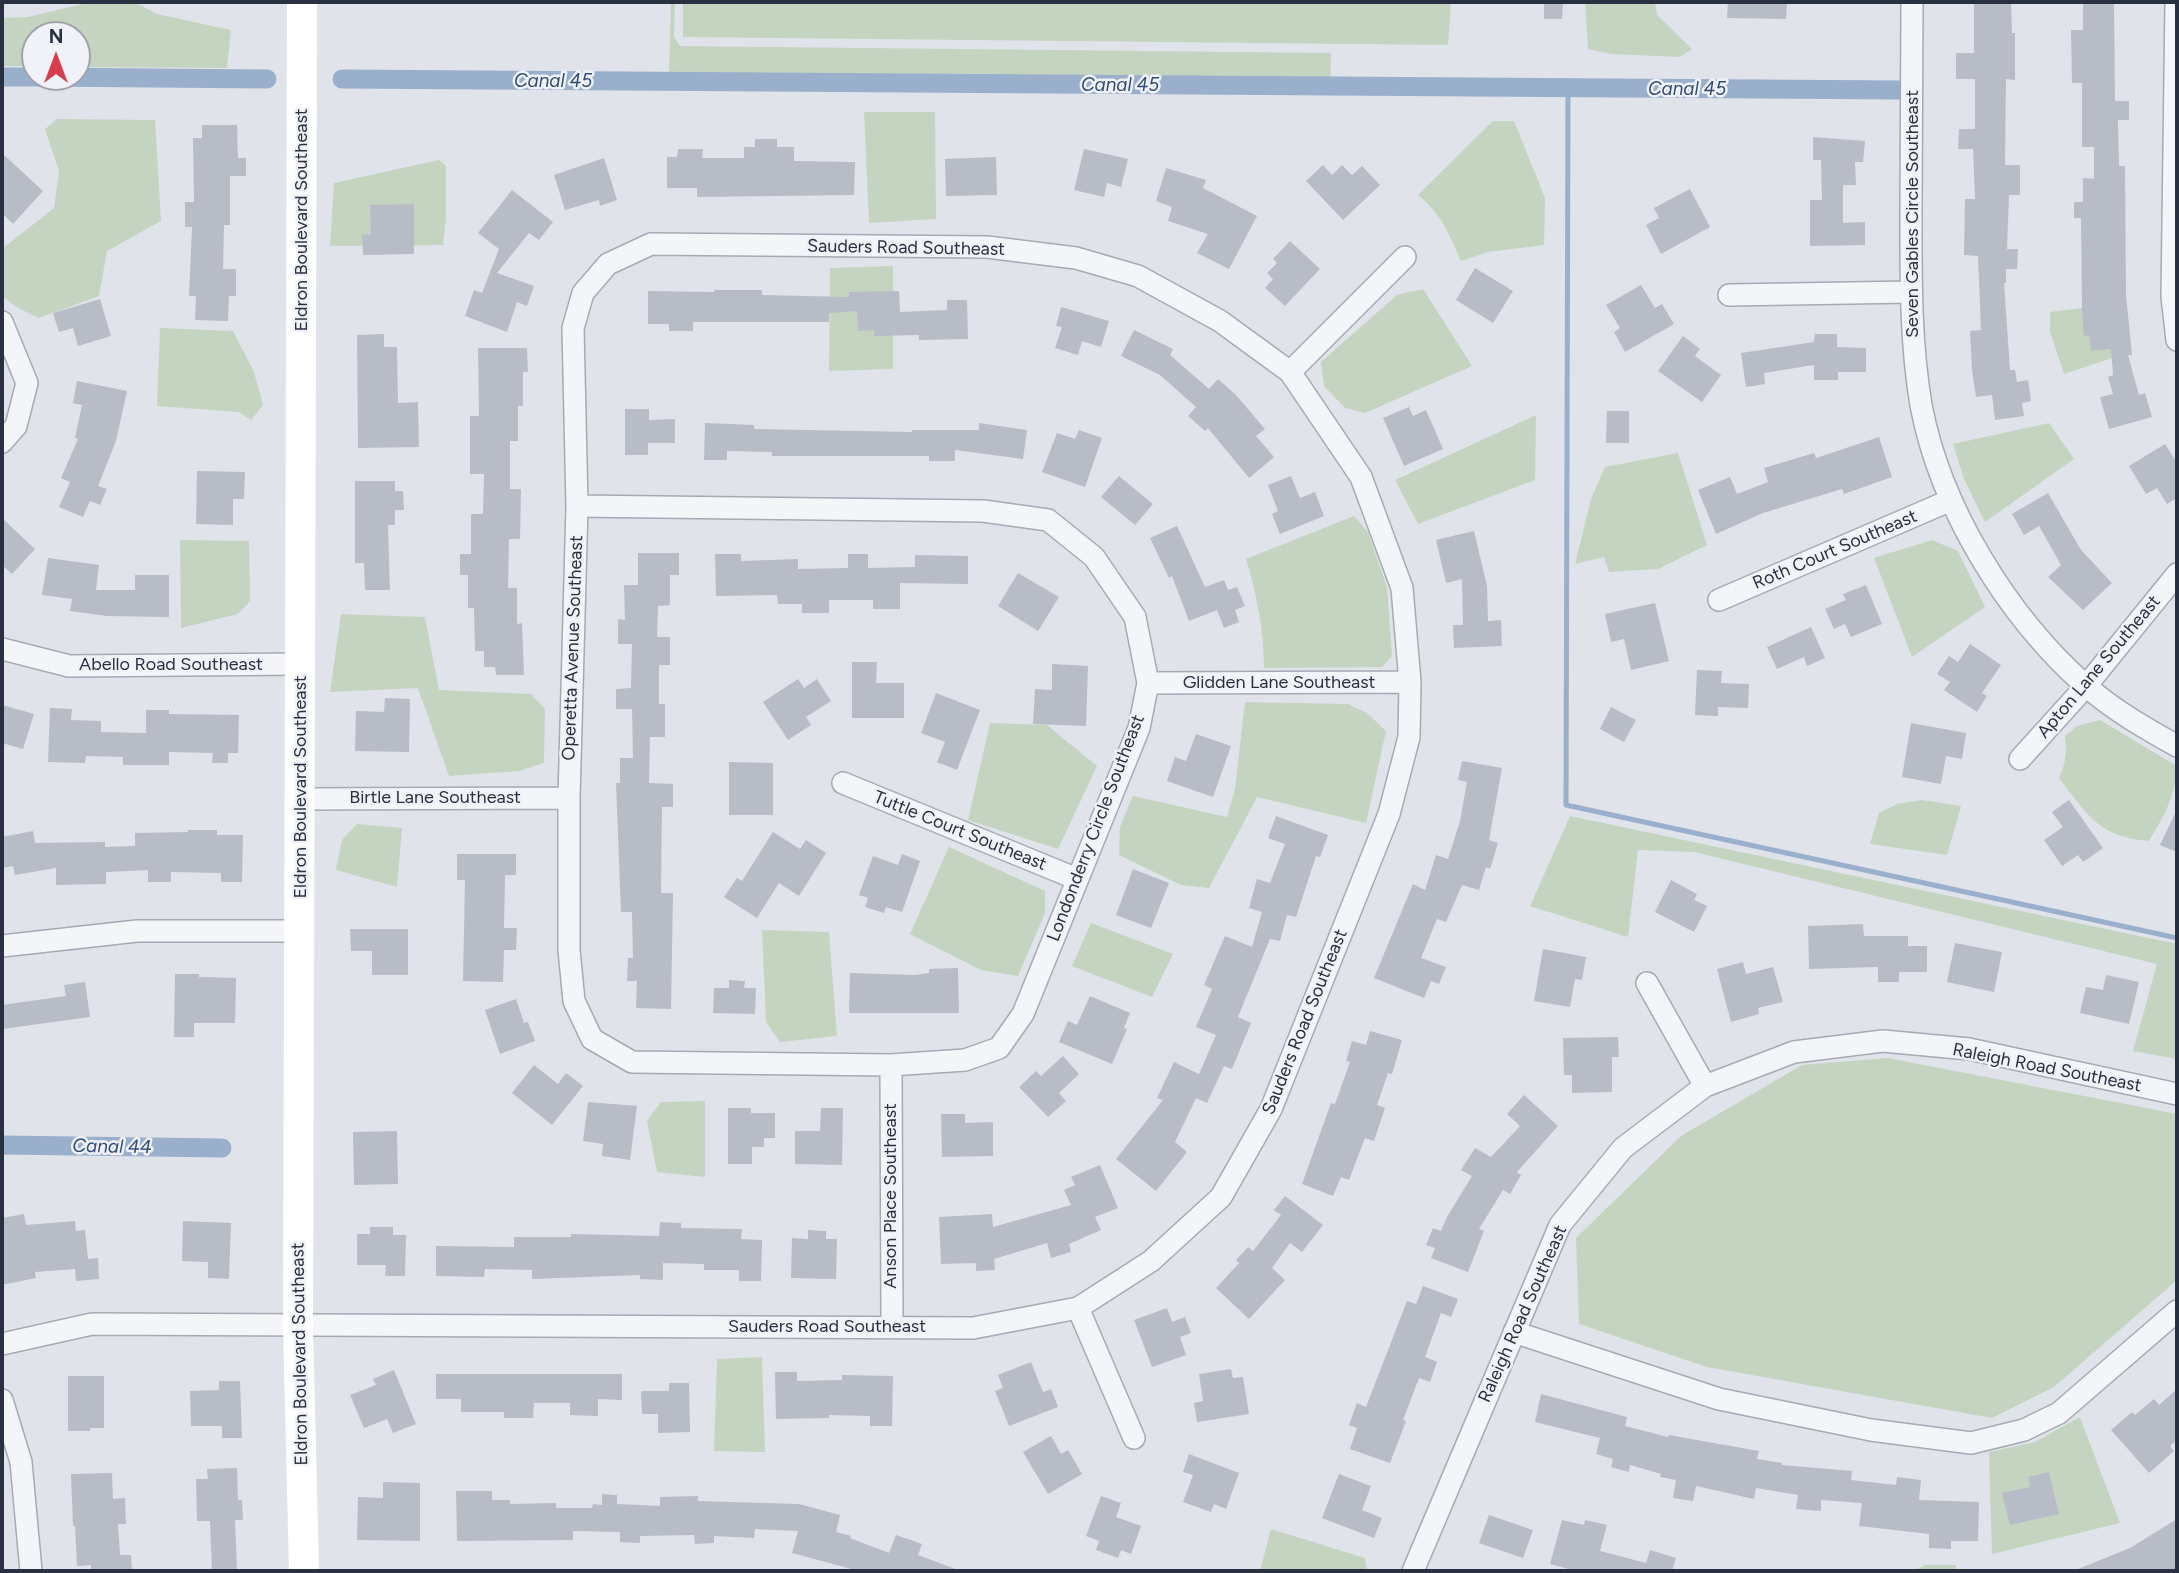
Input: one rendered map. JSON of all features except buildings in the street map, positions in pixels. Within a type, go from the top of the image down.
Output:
[{"type":"street","name":"Eldron Boulevard Southeast","points":[[302,2],[298,1324],[304,1571]]},
{"type":"street","name":"Seven Gables Circle Southeast","points":[[1912,2],[1911,292],[1915,360],[1922,406],[1933,450],[1951,500],[1983,564],[2032,628],[2085,686],[2134,723],[2177,746]]},
{"type":"street","points":[[2176,2],[2172,297],[2177,340]]},
{"type":"street","name":"Sauders Road Southeast","points":[[2,1344],[92,1324],[973,1328],[1078,1308],[1151,1261],[1221,1197],[1272,1109],[1389,814],[1409,737],[1410,682],[1402,588],[1361,477],[1290,372],[1220,321],[1138,276],[1076,258],[987,247],[651,244],[608,264]]},
{"type":"street","points":[[1290,372],[1405,257]]},
{"type":"street","name":"Operetta Avenue Southeast","points":[[592,1039],[574,1001],[569,950],[569,798],[577,506],[573,328],[583,293],[608,264]]},
{"type":"street","points":[[1730,295],[1911,292]]},
{"type":"street","points":[[2,322],[27,383],[16,426],[2,442]]},
{"type":"street","name":"Roth Court Southeast","points":[[1719,600],[1951,500]]},
{"type":"street","name":"Londonderry Circle Southeast","points":[[577,506],[983,511],[1048,520],[1094,557],[1135,617],[1149,683],[1139,728],[1023,1014],[999,1048],[965,1060],[891,1065],[632,1062],[592,1039]]},
{"type":"street","name":"Apton Lane Southeast","points":[[2020,759],[2085,686],[2177,574]]},
{"type":"street","name":"Abello Road Southeast","points":[[2,649],[69,666],[301,664]]},
{"type":"street","name":"Glidden Lane Southeast","points":[[1149,683],[1410,682]]},
{"type":"street","name":"Tuttle Court Southeast","points":[[843,783],[1077,879]]},
{"type":"street","name":"Birtle Lane Southeast","points":[[301,799],[569,798]]},
{"type":"street","points":[[2,946],[137,931],[300,931]]},
{"type":"street","points":[[1647,983],[1705,1086]]},
{"type":"street","name":"Raleigh Road Southeast","points":[[1413,1571],[1560,1224],[1623,1148],[1705,1086],[1794,1052],[1883,1041],[1969,1049],[2177,1094]]},
{"type":"street","name":"Anson Place Southeast","points":[[891,1065],[891,1327]]},
{"type":"street","points":[[1078,1308],[1134,1438]]},
{"type":"street","points":[[1514,1332],[1719,1399],[1871,1430],[1971,1443],[2024,1430],[2059,1413],[2177,1311]]},
{"type":"street","points":[[2,1399],[21,1462],[31,1571]]},
{"type":"green space","points":[[91,2],[134,2],[157,14],[231,30],[227,68],[91,67],[91,21],[21,21],[21,66],[2,66],[2,18],[28,17]]},
{"type":"green space","points":[[671,2],[675,2],[674,37],[680,46],[1331,53],[1330,95],[669,78]]},
{"type":"green space","points":[[683,2],[1451,2],[1448,45],[683,37]]},
{"type":"green space","points":[[1585,2],[1655,2],[1657,15],[1692,49],[1679,57],[1612,54],[1588,49]]},
{"type":"green space","points":[[864,112],[935,112],[936,219],[869,223]]},
{"type":"green space","points":[[57,119],[155,120],[161,221],[107,251],[99,296],[39,318],[18,308],[2,296],[2,249],[54,208],[59,171],[45,129]]},
{"type":"green space","points":[[1493,121],[1514,121],[1545,198],[1544,245],[1488,252],[1461,261],[1439,217],[1418,195]]},
{"type":"green space","points":[[439,160],[446,166],[443,245],[330,246],[334,183]]},
{"type":"green space","points":[[893,266],[893,369],[829,371],[830,268]]},
{"type":"green space","points":[[1423,289],[1472,366],[1365,413],[1345,408],[1324,386],[1321,362],[1397,295]]},
{"type":"green space","points":[[2121,303],[2131,352],[2064,374],[2050,332],[2050,312]]},
{"type":"green space","points":[[160,328],[233,331],[254,372],[263,405],[251,420],[239,412],[157,406]]},
{"type":"green space","points":[[1536,415],[1535,480],[1418,524],[1395,480]]},
{"type":"green space","points":[[2049,423],[2074,459],[1985,522],[1964,479],[1953,444]]},
{"type":"green space","points":[[1678,453],[1707,545],[1658,569],[1609,572],[1604,557],[1575,564],[1591,499],[1605,467]]},
{"type":"green space","points":[[1354,516],[1368,532],[1387,587],[1392,656],[1382,667],[1264,668],[1259,613],[1246,559]]},
{"type":"green space","points":[[180,540],[249,541],[250,601],[238,614],[181,628]]},
{"type":"green space","points":[[1932,540],[1958,551],[1985,607],[1912,657],[1874,558]]},
{"type":"green space","points":[[341,614],[425,617],[439,690],[531,694],[545,709],[544,763],[519,771],[449,776],[418,688],[330,692]]},
{"type":"green space","points":[[1245,702],[1348,704],[1367,713],[1386,731],[1366,823],[1257,797],[1209,888],[1181,885],[1119,855],[1120,827],[1133,796],[1227,817],[1235,789]]},
{"type":"green space","points":[[2100,720],[2175,765],[2172,795],[2149,841],[2117,834],[2096,822],[2059,778],[2065,757],[2065,736],[2077,726]]},
{"type":"green space","points":[[990,723],[1047,725],[1097,766],[1058,849],[968,820]]},
{"type":"green space","points":[[1922,800],[1961,806],[1947,855],[1870,844],[1879,813],[1897,804]]},
{"type":"green space","points":[[1570,816],[2177,944],[2177,1059],[2133,1051],[2157,964],[1694,852],[1638,850],[1628,937],[1530,906]]},
{"type":"green space","points":[[357,824],[402,828],[397,887],[336,870],[342,840]]},
{"type":"green space","points":[[949,847],[1045,891],[1045,913],[1018,976],[981,970],[910,934]]},
{"type":"green space","points":[[1091,923],[1173,954],[1152,997],[1072,966]]},
{"type":"green space","points":[[762,930],[829,932],[837,1036],[780,1042],[766,1022]]},
{"type":"green space","points":[[1888,1058],[2177,1114],[2177,1280],[2054,1387],[1992,1418],[1707,1367],[1579,1324],[1576,1238],[1681,1136],[1802,1065]]},
{"type":"green space","points":[[705,1101],[705,1177],[657,1172],[647,1121],[661,1102]]},
{"type":"green space","points":[[762,1357],[765,1452],[714,1451],[717,1359]]},
{"type":"green space","points":[[2080,1417],[2120,1523],[1992,1554],[1989,1452],[2035,1442]]},
{"type":"green space","points":[[1271,1529],[1365,1558],[1367,1571],[1260,1571]]},
{"type":"green space","points":[[1925,1565],[1956,1565],[1955,1571],[1913,1571]]},
{"type":"waterway","name":"Canal 45","points":[[2,77],[21,77]]},
{"type":"waterway","name":"Canal 45","points":[[91,77],[267,79]]},
{"type":"waterway","name":"Canal 45","points":[[342,79],[1899,90]]},
{"type":"waterway","points":[[1568,88],[1566,805],[2177,938]]},
{"type":"waterway","name":"Canal 44","points":[[2,1145],[222,1148]]}]
